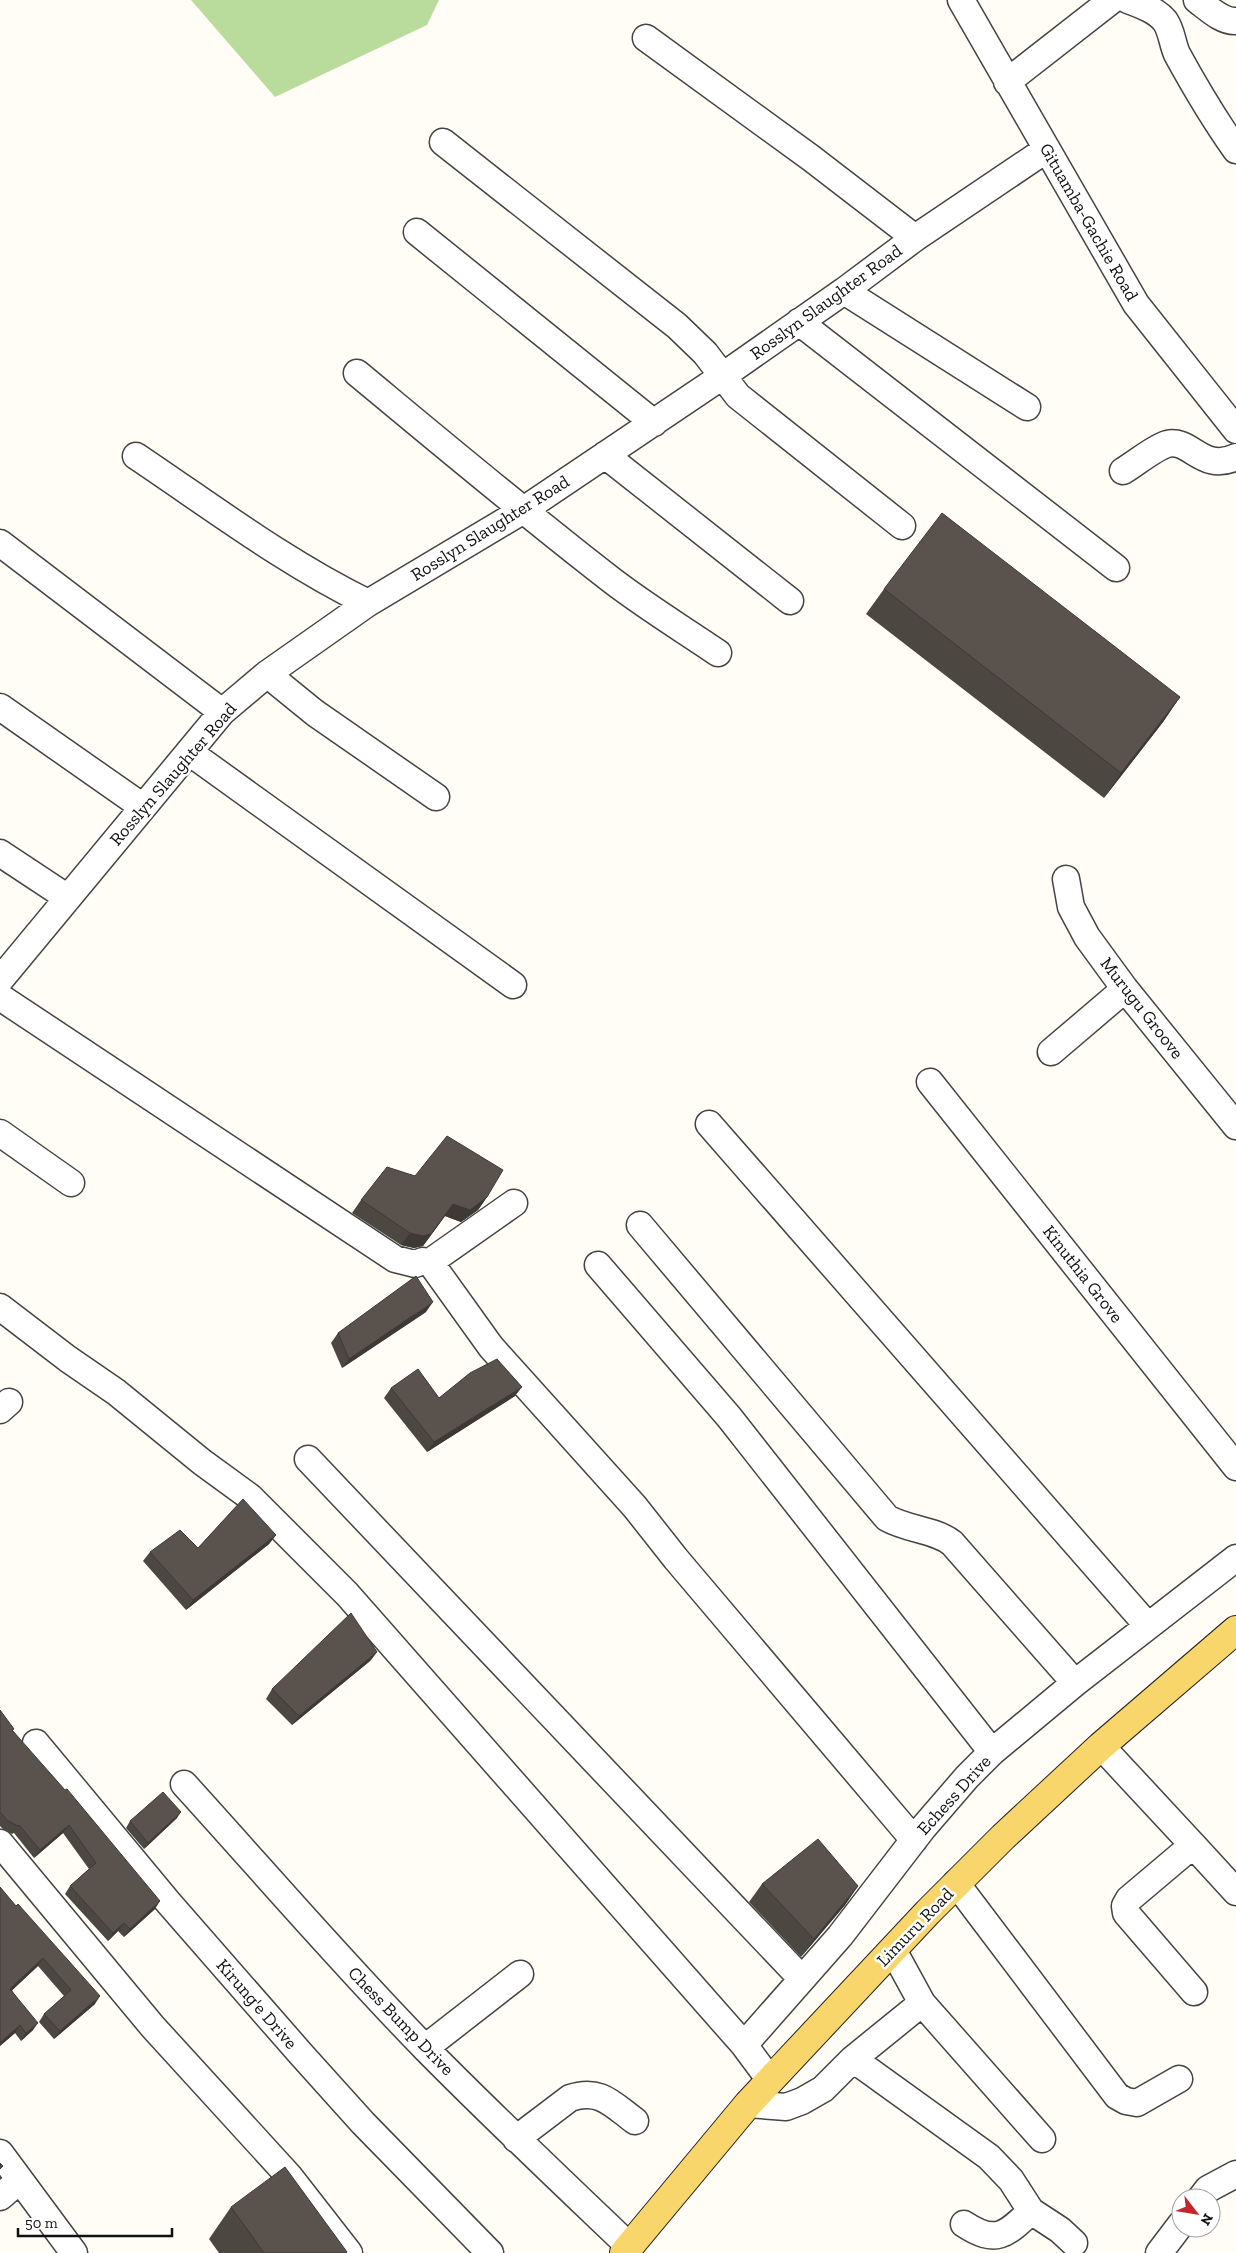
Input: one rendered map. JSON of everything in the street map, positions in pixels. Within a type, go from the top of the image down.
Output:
[{"type":"main road","name":"Limuru Road","points":[[626,2250],[748,2104],[956,1883],[1101,1746],[1193,1666],[1233,1636]]},
{"type":"street","name":"Gituamba-Gachie Road","points":[[961,0],[1136,304],[1236,430]]},
{"type":"street","points":[[1007,82],[1112,0]]},
{"type":"street","points":[[1128,0],[1155,12],[1165,21],[1175,49],[1190,77],[1216,123],[1236,150]]},
{"type":"street","points":[[1197,0],[1215,14],[1231,22],[1236,21]]},
{"type":"street","points":[[646,38],[812,158],[915,238]]},
{"type":"street","points":[[443,142],[677,326],[705,353],[724,375],[738,396],[902,526]]},
{"type":"street","name":"Rosslyn Slaughter Road","points":[[0,980],[222,712],[267,674],[368,603],[522,511],[654,423],[844,291],[915,238],[1047,149]]},
{"type":"street","points":[[417,232],[654,423]]},
{"type":"street","points":[[844,291],[1027,406]]},
{"type":"street","points":[[799,322],[1116,568]]},
{"type":"street","points":[[357,373],[522,511],[574,549],[605,576],[718,652]]},
{"type":"street","points":[[1123,471],[1166,444],[1175,444],[1214,462],[1225,462],[1236,457]]},
{"type":"street","points":[[605,454],[790,601]]},
{"type":"street","points":[[136,456],[256,538],[337,588],[368,603]]},
{"type":"street","points":[[0,542],[222,712]]},
{"type":"street","points":[[267,674],[316,713],[436,797]]},
{"type":"street","points":[[0,707],[143,808]]},
{"type":"street","points":[[189,752],[513,985]]},
{"type":"street","points":[[0,853],[68,898]]},
{"type":"street","name":"Murugu Groove","points":[[1066,879],[1071,907],[1087,937],[1125,989],[1236,1126]]},
{"type":"street","points":[[1051,1052],[1125,989]]},
{"type":"street","points":[[0,997],[395,1259],[415,1264],[423,1261],[430,1262],[514,1203]]},
{"type":"street","name":"Kinuthia Grove","points":[[930,1082],[1236,1467]]},
{"type":"street","points":[[709,1124],[1148,1626]]},
{"type":"street","points":[[0,1133],[71,1183]]},
{"type":"street","points":[[640,1226],[887,1518],[900,1526],[944,1536],[952,1542],[1075,1683]]},
{"type":"street","points":[[430,1262],[492,1347],[635,1507],[682,1566],[914,1840]]},
{"type":"street","points":[[598,1265],[729,1417],[992,1752]]},
{"type":"street","points":[[0,1307],[68,1359],[116,1392],[202,1462],[250,1497],[347,1594],[744,2045],[770,2080]]},
{"type":"street","points":[[308,1459],[801,1978]]},
{"type":"street","name":"Echess Drive","points":[[744,2045],[801,1978],[840,1936],[943,1804],[992,1752],[1075,1683],[1236,1558]]},
{"type":"street","name":"Kirung'e Drive","points":[[36,1743],[168,1902],[300,2053],[363,2123],[490,2253]]},
{"type":"street","points":[[1101,1746],[1236,1892]]},
{"type":"street","name":"Chess Bump Drive","points":[[184,1784],[357,1976],[425,2048],[626,2250]]},
{"type":"street","points":[[0,1843],[153,2027],[289,2176],[349,2253]]},
{"type":"street","points":[[1193,1845],[1129,1899],[1125,1906],[1126,1913],[1194,1992]]},
{"type":"street","points":[[956,1883],[1117,2096],[1137,2104],[1179,2079]]},
{"type":"street","points":[[893,1950],[922,2002],[1042,2139]]},
{"type":"street","points":[[425,2048],[520,1974]]},
{"type":"street","points":[[748,2104],[786,2107],[802,2101],[822,2089],[853,2059],[922,2002]]},
{"type":"street","points":[[853,2059],[989,2157],[1011,2180],[1031,2211],[1060,2230],[1074,2243]]},
{"type":"street","points":[[516,2139],[570,2098],[580,2095],[591,2094],[604,2098],[634,2121]]},
{"type":"street","points":[[0,2153],[42,2213],[74,2253]]},
{"type":"street","points":[[1210,2188],[1236,2174]]},
{"type":"street","points":[[0,2197],[20,2180]]},
{"type":"street","points":[[964,2224],[977,2233],[1002,2236],[1031,2211]]},
{"type":"street","points":[[1159,2253],[1171,2237]]},
{"type":"green space","points":[[191,0],[439,0],[427,25],[275,97]]},
{"type":"building","points":[[942,513],[1180,697],[1121,773],[884,589]]},
{"type":"building","points":[[447,1136],[503,1170],[487,1197],[470,1210],[453,1204],[431,1234],[423,1236],[410,1233],[361,1200],[387,1167],[415,1176]]},
{"type":"building","points":[[416,1276],[433,1302],[349,1359],[338,1333]]},
{"type":"building","points":[[497,1359],[522,1387],[434,1442],[391,1388],[418,1369],[439,1398],[470,1373]]},
{"type":"building","points":[[243,1499],[276,1535],[193,1600],[150,1552],[180,1530],[198,1548]]},
{"type":"building","points":[[351,1613],[377,1652],[299,1716],[272,1689]]},
{"type":"building","points":[[0,1710],[14,1729],[12,1730],[65,1790],[67,1789],[160,1901],[130,1929],[124,1923],[113,1933],[70,1886],[96,1863],[69,1825],[40,1850],[19,1825],[8,1821],[0,1812]]},
{"type":"building","points":[[163,1792],[181,1812],[148,1843],[130,1821]]},
{"type":"building","points":[[818,1839],[858,1886],[814,1939],[762,1884]]},
{"type":"building","points":[[0,1887],[16,1906],[18,1904],[100,1996],[60,2031],[44,2014],[71,1990],[43,1958],[10,1989],[38,2023],[26,2033],[20,2025],[0,2041]]},
{"type":"building","points":[[285,2167],[346,2253],[264,2253],[231,2207]]}]
